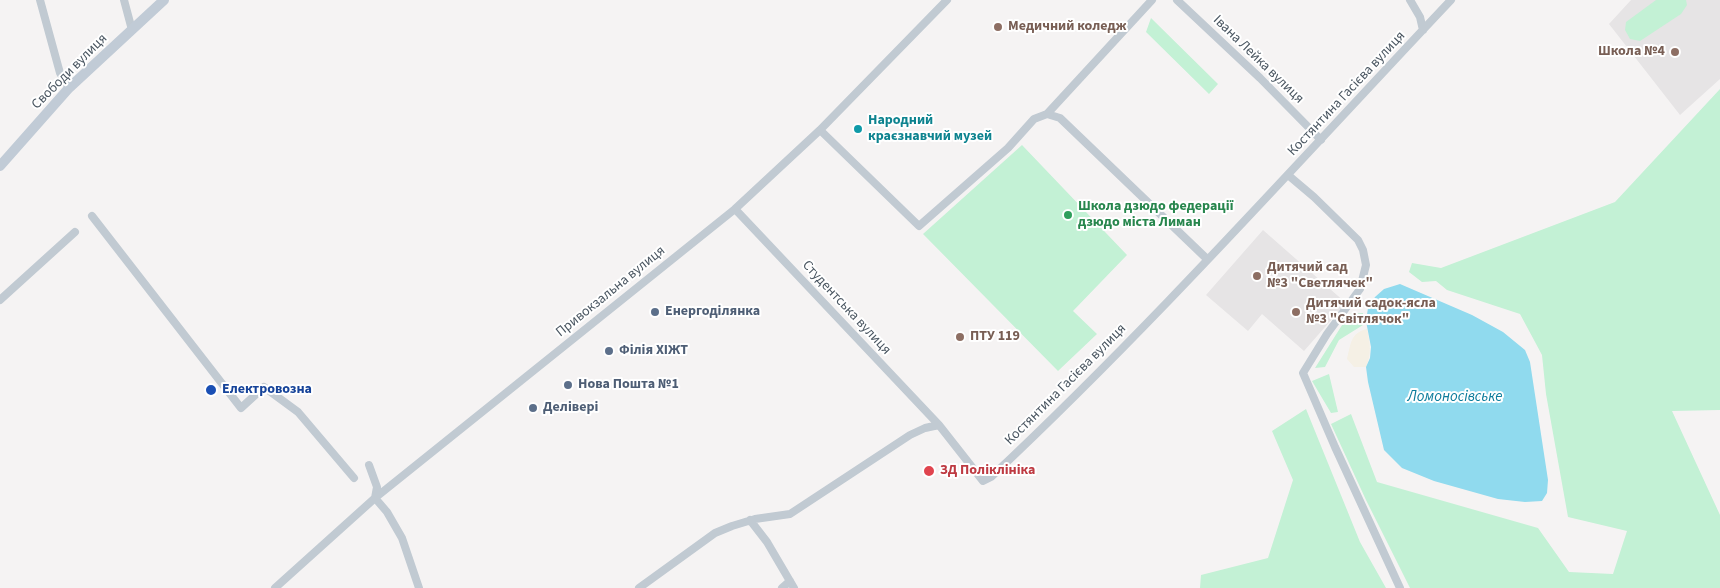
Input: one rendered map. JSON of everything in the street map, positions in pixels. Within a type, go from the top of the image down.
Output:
[{"type":"main road","name":"Свободи вулиця","points":[[0,166],[70,88],[164,0]]},
{"type":"street","points":[[40,0],[60,73],[70,88]]},
{"type":"street","points":[[124,0],[132,30]]},
{"type":"street","name":"Привокзальна вулиця","points":[[275,588],[376,498],[735,209],[820,130],[947,0]]},
{"type":"street","points":[[820,130],[919,226],[1008,148],[1034,119],[1047,114],[1152,0]]},
{"type":"street","name":"Івана Лейка вулиця","points":[[1177,0],[1260,78],[1321,140]]},
{"type":"street","points":[[1410,0],[1420,17],[1423,30]]},
{"type":"street","name":"Костянтина Гасієва вулиця","points":[[939,425],[983,481],[991,477],[1076,396],[1288,175],[1451,0]]},
{"type":"street","points":[[1047,114],[1060,118],[1207,259]]},
{"type":"street","points":[[1288,175],[1314,197],[1358,240],[1363,250],[1366,265],[1360,289],[1327,334],[1303,373],[1400,588]]},
{"type":"street","name":"Студентська вулиця","points":[[735,209],[939,425]]},
{"type":"street","points":[[92,216],[241,408],[264,387],[298,412],[354,478]]},
{"type":"street","points":[[0,300],[75,232]]},
{"type":"street","points":[[639,588],[715,533],[750,520],[790,514],[910,435],[925,428],[939,425]]},
{"type":"street","points":[[369,465],[377,487],[376,498],[387,512],[402,538],[419,588]]},
{"type":"street","points":[[750,520],[792,585],[782,588]]},
{"type":"shaded area","name":"Школа №4","points":[[1631,0],[1720,0],[1720,79],[1680,115],[1609,24]]},
{"type":"shaded area","points":[[1263,230],[1346,303],[1304,351],[1262,314],[1248,331],[1206,295]]},
{"type":"green space","points":[[1656,0],[1686,0],[1687,5],[1681,14],[1640,41],[1630,39],[1625,30],[1626,22]]},
{"type":"green space","points":[[1151,18],[1218,84],[1209,94],[1146,32]]},
{"type":"green space","points":[[1720,89],[1720,410],[1672,411],[1720,515],[1720,588],[1410,588],[1331,424],[1351,414],[1377,482],[1538,528],[1569,572],[1613,574],[1627,531],[1568,517],[1546,394],[1542,355],[1520,314],[1447,290],[1436,281],[1422,282],[1409,272],[1412,263],[1441,268],[1615,202]]},
{"type":"green space","points":[[1022,145],[1127,255],[1073,311],[1097,334],[1058,371],[923,234]]},
{"type":"green space","points":[[1363,313],[1363,325],[1339,340],[1325,367],[1315,368],[1349,314]]},
{"type":"green space","points":[[1329,374],[1338,412],[1331,413],[1312,381]]},
{"type":"green space","points":[[1306,409],[1360,542],[1386,588],[1200,588],[1201,575],[1268,558],[1293,480],[1272,431]]},
{"type":"sand","points":[[1367,329],[1370,348],[1368,362],[1366,367],[1354,367],[1347,359],[1352,340],[1357,333]]},
{"type":"water","name":"Ломоносівське","points":[[1400,284],[1472,315],[1503,332],[1525,350],[1530,362],[1548,480],[1547,493],[1542,501],[1525,502],[1498,499],[1434,481],[1402,468],[1384,450],[1368,382],[1366,367],[1370,358],[1371,347],[1366,321],[1368,308],[1375,297],[1384,289]]},
{"type":"place","name":"Медичний коледж","points":[[998,27]]},
{"type":"place","name":"Школа №4","points":[[1675,52]]},
{"type":"place","name":"Народний краєзнавчий музей","points":[[858,129]]},
{"type":"place","name":"Школа дзюдо федерації дзюдо міста Лиман","points":[[1068,215]]},
{"type":"place","name":"Дитячий сад №3 \"Светлячек\"","points":[[1257,276]]},
{"type":"place","name":"Енергоділянка","points":[[655,312]]},
{"type":"place","name":"Дитячий садок-ясла №3 \"Світлячок\"","points":[[1296,312]]},
{"type":"place","name":"ПТУ 119","points":[[960,337]]},
{"type":"place","name":"Філія ХІЖТ","points":[[609,351]]},
{"type":"place","name":"Нова Пошта №1","points":[[568,385]]},
{"type":"place","name":"Електровозна","points":[[211,390]]},
{"type":"place","name":"Делівері","points":[[533,408]]},
{"type":"place","name":"ЗД Поліклініка","points":[[929,471]]}]
